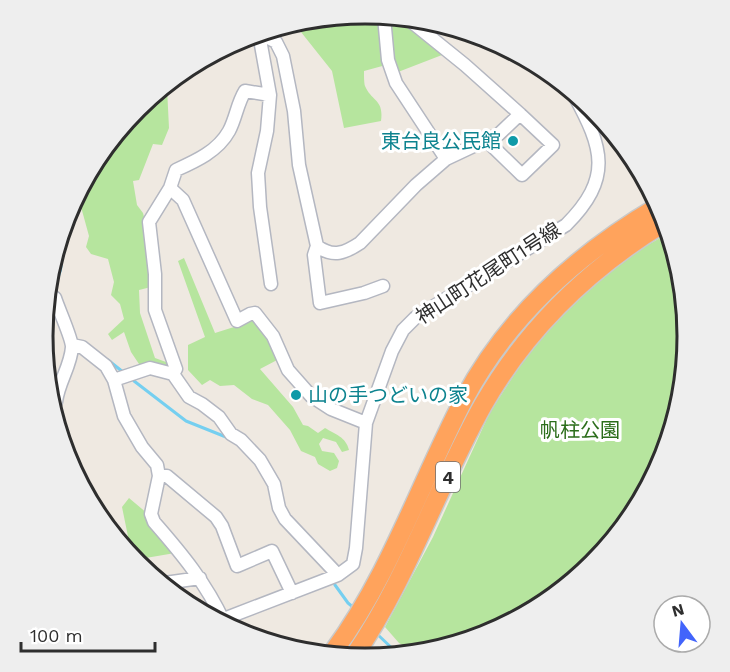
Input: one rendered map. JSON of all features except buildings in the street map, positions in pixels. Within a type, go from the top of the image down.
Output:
[{"type":"highway","name":"4","points":[[338,646],[371,593],[465,396],[500,344],[543,293],[564,273],[611,236],[651,211]]},
{"type":"highway","name":"4","points":[[359,648],[387,603],[484,404],[516,354],[536,329],[577,286],[620,251],[657,227]]},
{"type":"street","points":[[385,25],[387,60],[396,83],[446,159]]},
{"type":"street","points":[[421,29],[465,65],[553,145],[522,176],[487,141]]},
{"type":"street","points":[[271,39],[276,42],[283,56],[294,111],[299,165],[317,246],[314,255],[320,303],[364,293],[383,286]]},
{"type":"street","points":[[261,42],[270,95],[267,131],[258,173],[260,207],[271,284]]},
{"type":"street","points":[[173,374],[176,369],[155,310],[149,222],[170,188],[176,170],[203,157],[219,144],[229,130],[238,101],[245,91],[270,95]]},
{"type":"street","name":"神山町花尾町1号線","points":[[338,575],[353,564],[356,548],[366,423],[392,351],[403,330],[415,318],[566,225],[580,210],[590,195],[599,163],[599,149],[584,113]]},
{"type":"street","points":[[317,246],[326,253],[337,253],[349,250],[360,243],[416,185],[446,159],[499,134],[520,114]]},
{"type":"street","points":[[170,188],[183,200],[237,321],[255,313],[273,336],[288,370],[311,396],[331,409],[366,423]]},
{"type":"street","points":[[55,304],[72,345],[68,364],[58,388]]},
{"type":"street","points":[[72,345],[82,347],[106,366],[114,380],[124,416],[142,447],[157,465],[159,476],[151,514],[154,522],[188,560],[216,610]]},
{"type":"street","points":[[114,380],[150,368],[173,374],[189,397],[219,417],[231,434],[241,440],[260,460],[274,484],[279,508],[285,519],[338,575],[231,618]]},
{"type":"street","points":[[159,476],[167,476],[216,517],[222,526],[237,566],[272,551],[292,593]]},
{"type":"street","points":[[172,582],[200,578]]},
{"type":"green space","points":[[345,25],[382,25],[386,65],[364,71],[365,86],[379,104],[381,121],[344,128],[332,71],[300,31]]},
{"type":"green space","points":[[391,26],[408,27],[442,55],[398,72],[394,62]]},
{"type":"green space","points":[[167,94],[169,128],[162,145],[153,144],[139,180],[133,181],[137,205],[145,221],[151,287],[139,290],[140,313],[155,358],[166,362],[172,368],[141,367],[131,352],[124,332],[112,340],[108,334],[124,319],[120,304],[111,295],[114,282],[108,259],[91,254],[86,247],[89,236],[81,207],[85,198],[117,146],[144,115]]},
{"type":"green space","name":"帆柱公園","points":[[661,238],[671,275],[677,336],[674,377],[666,417],[653,455],[635,492],[613,526],[586,557],[555,584],[521,606],[484,624],[446,637],[406,645],[399,643],[385,627],[433,537],[490,412],[529,352],[573,303],[632,254]]},
{"type":"green space","points":[[184,258],[215,333],[234,327],[253,317],[271,339],[279,359],[260,369],[293,407],[303,425],[318,433],[325,428],[340,436],[345,442],[349,450],[342,452],[336,442],[323,438],[319,444],[322,451],[334,453],[339,461],[337,468],[330,471],[318,464],[315,457],[301,451],[290,430],[268,405],[252,399],[234,385],[220,386],[210,380],[202,385],[188,370],[188,345],[205,337],[178,261]]},
{"type":"green space","points":[[129,498],[148,514],[175,553],[145,558],[129,541],[122,507]]},
{"type":"waterway","points":[[108,360],[123,372]]},
{"type":"waterway","points":[[56,378],[58,374]]},
{"type":"waterway","points":[[134,381],[186,421],[226,437]]},
{"type":"waterway","points":[[335,585],[354,608]]},
{"type":"waterway","points":[[376,633],[390,647]]},
{"type":"place","name":"東台良公民館","points":[[513,141]]},
{"type":"place","name":"山の手つどいの家","points":[[296,395]]}]
